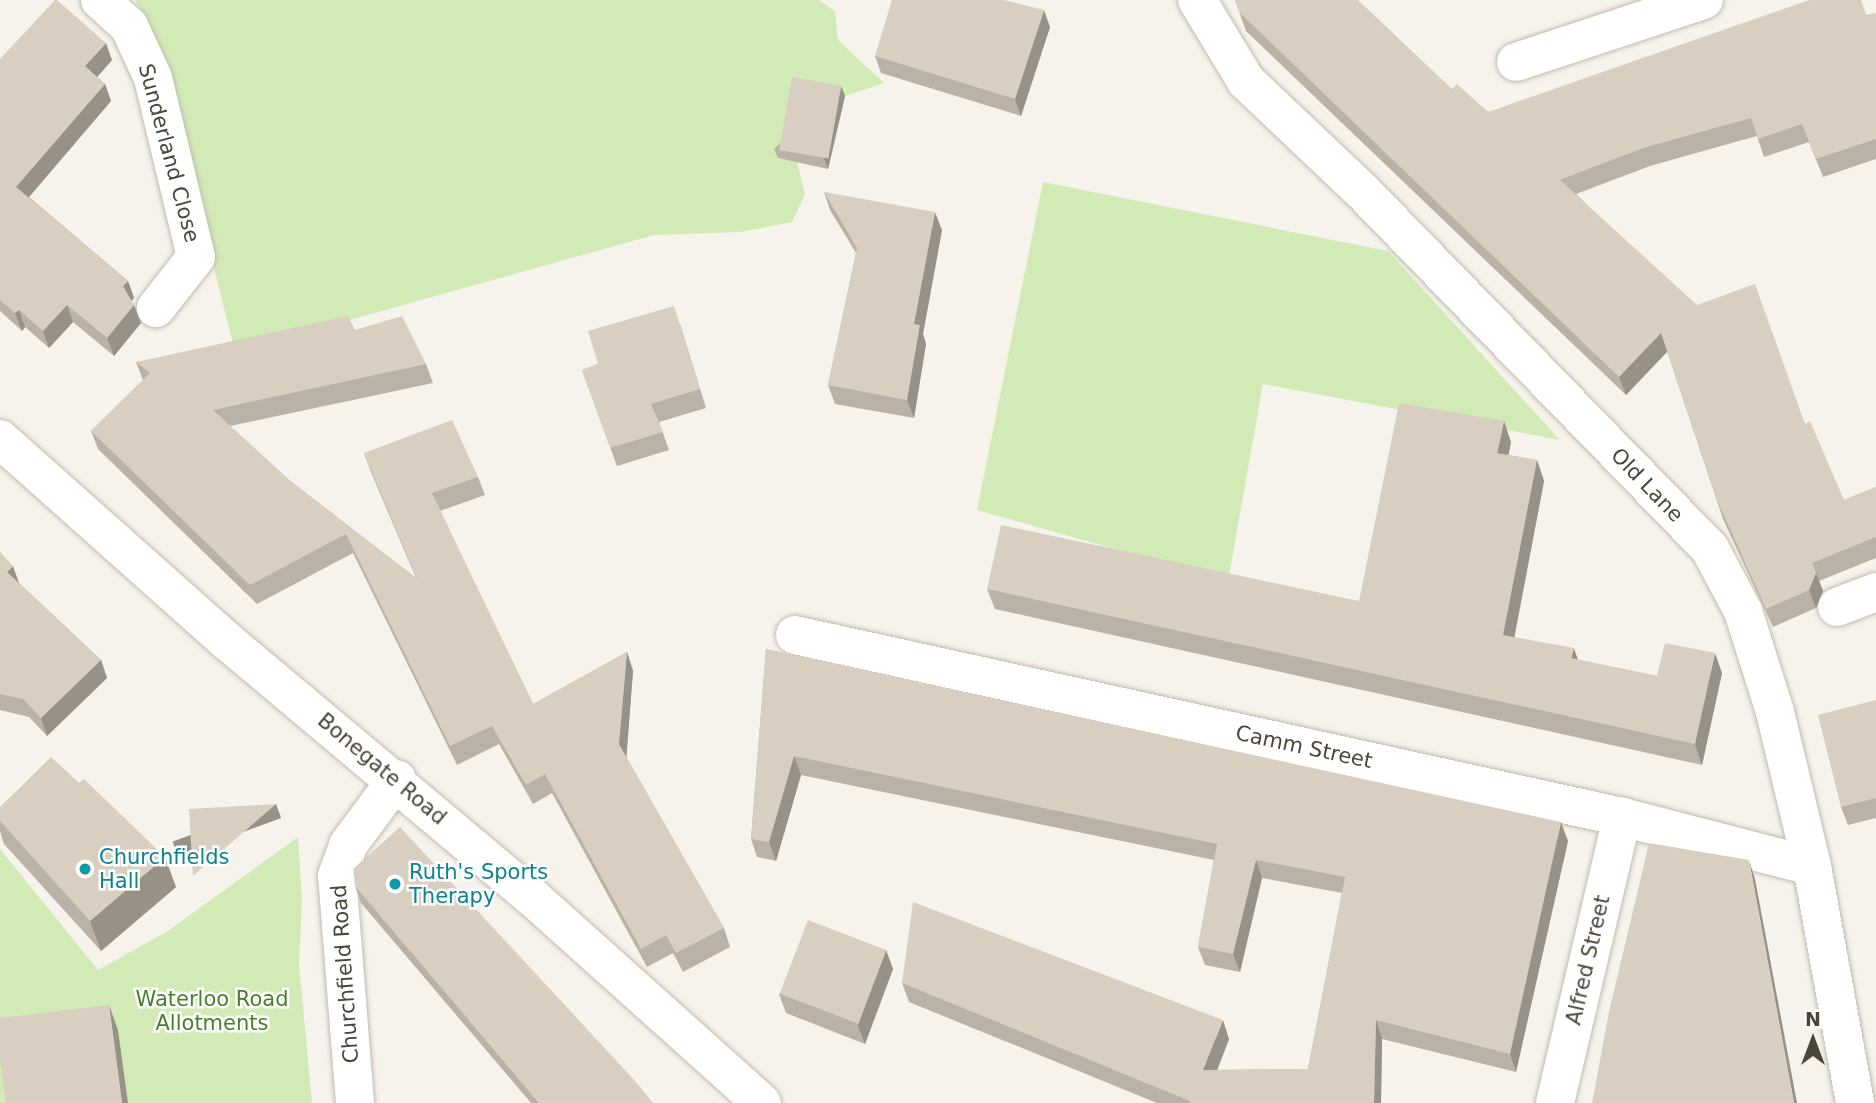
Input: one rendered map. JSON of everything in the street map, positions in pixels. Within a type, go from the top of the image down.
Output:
[{"type":"street","name":"Sunderland Close","points":[[100,0],[129,26],[153,78],[196,257],[156,308]]},
{"type":"street","name":"Old Lane","points":[[1197,0],[1246,81],[1363,192],[1710,549],[1743,611],[1775,712],[1812,866],[1855,1103]]},
{"type":"street","points":[[1516,62],[1704,0]]},
{"type":"street","name":"Bonegate Road","points":[[0,439],[228,642],[397,779],[762,1103]]},
{"type":"street","points":[[1838,607],[1876,592]]},
{"type":"street","name":"Camm Street","points":[[795,635],[1622,817],[1812,866]]},
{"type":"street","name":"Churchfield Road","points":[[355,1103],[337,876],[348,845],[397,779]]},
{"type":"street","name":"Alfred Street","points":[[1555,1103],[1622,817]]},
{"type":"green space","points":[[135,0],[819,0],[835,11],[838,40],[884,83],[845,96],[795,88],[778,158],[797,162],[805,194],[792,222],[740,232],[654,235],[235,352],[156,37]]},
{"type":"green space","points":[[1043,182],[1388,251],[1560,440],[1263,384],[1228,581],[977,510]]},
{"type":"green space","name":"Waterloo Road Allotments","points":[[298,837],[302,899],[299,964],[312,1103],[0,1103],[0,849],[98,970],[168,931]]},
{"type":"building","points":[[55,0],[106,43],[85,66],[105,84],[16,187],[128,281],[123,286],[134,305],[107,338],[67,305],[43,331],[19,310],[15,313],[0,300],[0,59]]},
{"type":"building","points":[[892,0],[1004,0],[1044,10],[1015,99],[875,56]]},
{"type":"building","points":[[1235,0],[1358,0],[1452,89],[1457,84],[1488,112],[1809,0],[1861,0],[1867,16],[1876,13],[1876,139],[1816,159],[1802,124],[1758,139],[1751,118],[1643,148],[1560,180],[1697,305],[1755,284],[1805,424],[1810,421],[1844,500],[1876,487],[1876,537],[1812,563],[1816,573],[1809,590],[1766,609],[1717,500],[1661,333],[1619,377],[1239,12]]},
{"type":"building","points":[[792,77],[841,86],[828,159],[779,150]]},
{"type":"building","points":[[824,192],[935,212],[914,324],[920,325],[907,400],[828,385],[857,248]]},
{"type":"building","points":[[674,306],[700,389],[651,404],[663,432],[610,448],[582,370],[598,364],[588,331]]},
{"type":"building","points":[[348,316],[355,330],[402,316],[426,364],[213,410],[289,480],[417,579],[364,453],[452,420],[478,477],[432,493],[533,704],[627,652],[619,744],[724,928],[676,953],[666,935],[641,949],[545,774],[526,785],[492,726],[450,746],[346,534],[250,585],[91,431],[150,373],[136,362]]},
{"type":"building","points":[[1399,403],[1504,421],[1497,453],[1537,460],[1503,635],[1574,648],[1571,658],[1657,676],[1665,643],[1715,653],[1695,744],[987,589],[1001,525],[1359,601]]},
{"type":"building","points":[[0,552],[13,566],[7,572],[101,660],[41,718],[23,699],[0,694]]},
{"type":"building","points":[[766,649],[1561,822],[1510,1054],[1376,1020],[1374,1103],[1190,1103],[902,983],[913,902],[1223,1020],[1203,1070],[1308,1069],[1345,877],[1256,860],[1233,954],[1198,947],[1217,844],[794,756],[769,842],[751,839]]},
{"type":"building","points":[[1876,700],[1876,798],[1841,807],[1818,715]]},
{"type":"building","name":"Churchfields Hall","points":[[51,757],[79,783],[84,779],[165,857],[90,921],[0,821],[0,807]]},
{"type":"building","points":[[276,804],[193,876],[189,809]]},
{"type":"building","points":[[400,827],[653,1103],[539,1103],[355,886],[353,869]]},
{"type":"building","points":[[1649,843],[1749,860],[1794,1103],[1592,1103],[1609,1012]]},
{"type":"building","points":[[808,920],[886,950],[858,1024],[780,994]]},
{"type":"building","points":[[109,1005],[122,1103],[6,1103],[0,1060],[0,1018]]},
{"type":"place","name":"Churchfields Hall","points":[[85,869]]},
{"type":"place","name":"Ruth's Sports Therapy","points":[[395,884]]}]
